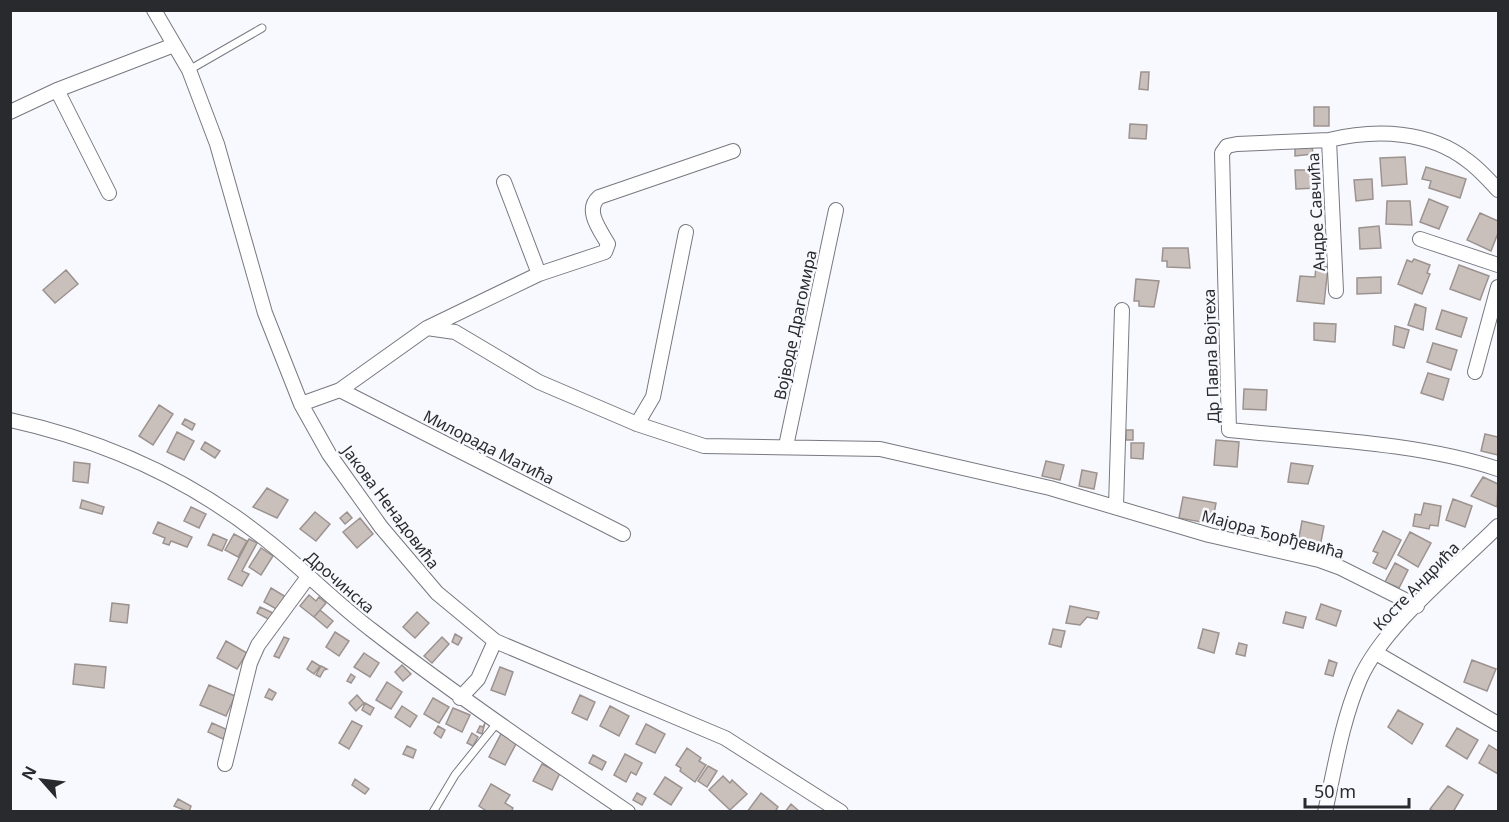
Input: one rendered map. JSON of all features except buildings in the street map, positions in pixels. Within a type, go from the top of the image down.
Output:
[{"type":"street","name":"Јакова Ненадовића","points":[[154,10],[189,70],[217,144],[265,313],[301,404],[329,454],[381,527],[437,593],[495,641],[724,738],[841,812]]},
{"type":"street","points":[[10,112],[57,90],[174,45]]},
{"type":"street","points":[[57,90],[109,193]]},
{"type":"street","name":"Андре Савчића","points":[[1336,291],[1329,140],[1374,134],[1422,138],[1459,154],[1498,190]]},
{"type":"street","name":"Др Павла Војтеха","points":[[1329,140],[1237,144],[1227,146],[1222,153],[1229,430],[1463,458],[1498,469]]},
{"type":"street","points":[[301,404],[340,390],[427,328],[539,274],[605,252],[608,244],[592,213],[593,203],[600,197],[733,151]]},
{"type":"street","points":[[504,182],[539,274]]},
{"type":"street","name":"Војводе Драгомира","points":[[786,446],[836,210]]},
{"type":"street","points":[[637,424],[653,397],[686,232]]},
{"type":"street","points":[[1420,239],[1498,265]]},
{"type":"street","points":[[1474,372],[1498,287]]},
{"type":"street","points":[[1116,506],[1122,310]]},
{"type":"street","points":[[427,328],[455,332],[539,382],[637,424],[704,446],[786,446]]},
{"type":"street","name":"Милорада Матића","points":[[340,390],[623,534]]},
{"type":"street","name":"Дрочинска","points":[[10,420],[59,431],[140,460],[212,500],[270,543],[348,613],[460,698],[628,812]]},
{"type":"street","name":"Мајора Ђорђевића","points":[[786,446],[880,449],[1050,488],[1209,535],[1319,560],[1341,568],[1417,606]]},
{"type":"street","name":"Косте Андрића","points":[[1325,812],[1347,712],[1361,677],[1376,653],[1417,606],[1498,526]]},
{"type":"street","points":[[225,764],[242,687],[254,654],[308,577]]},
{"type":"street","points":[[460,698],[478,679],[495,641]]},
{"type":"street","points":[[1376,653],[1498,724]]},
{"type":"lane","points":[[189,70],[262,28]]},
{"type":"lane","points":[[434,812],[455,775],[497,723]]}]
